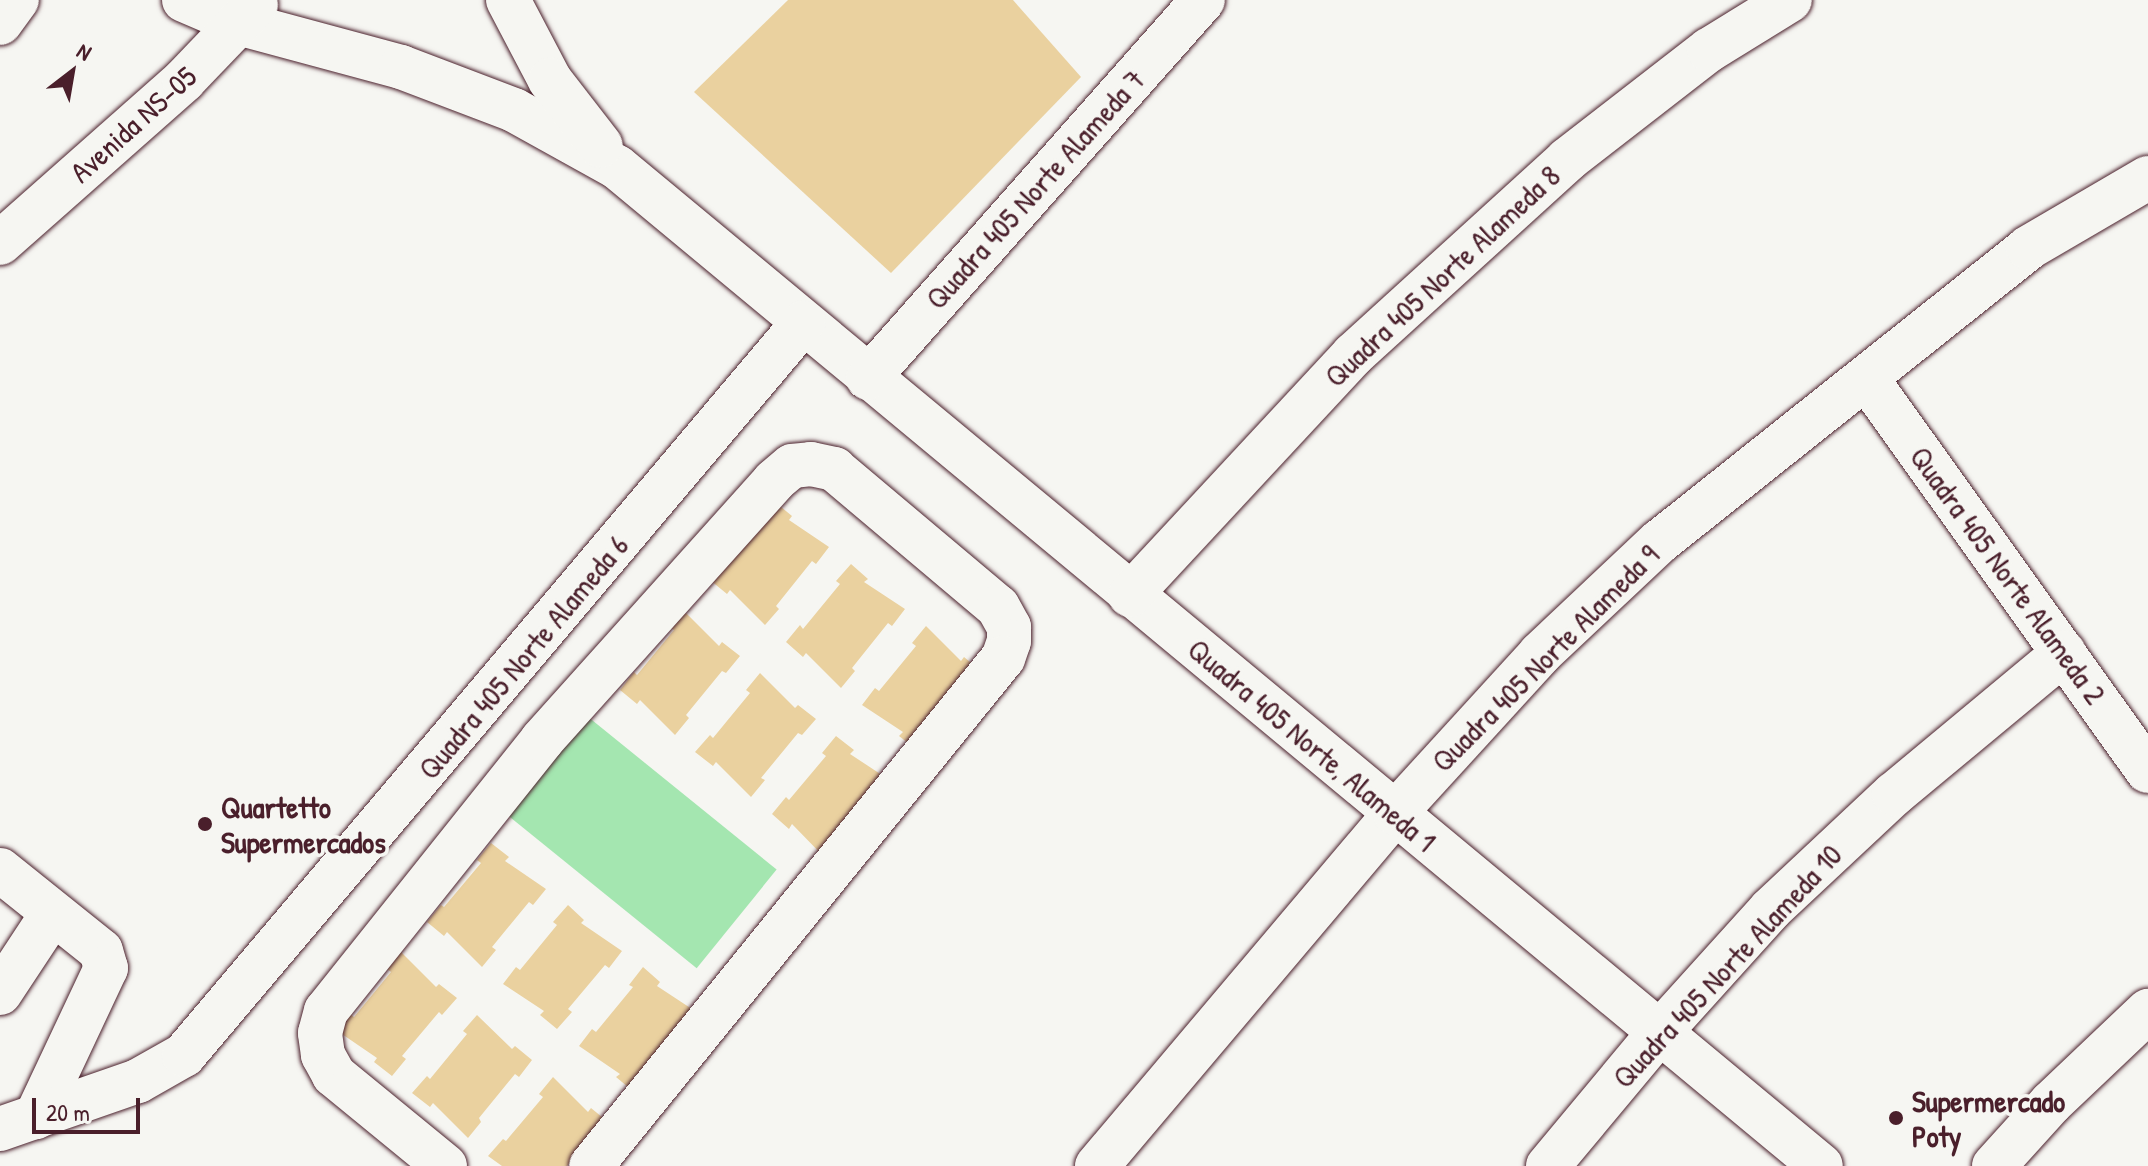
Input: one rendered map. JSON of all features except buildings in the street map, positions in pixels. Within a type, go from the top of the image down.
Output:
[{"type":"street","points":[[0,23],[17,0]]},
{"type":"street","points":[[184,0],[201,10],[249,11],[472,94],[536,120],[617,167]]},
{"type":"street","points":[[508,0],[550,80],[617,167]]},
{"type":"street","name":"Quadra 405 Norte Alameda 7","points":[[868,378],[1203,0]]},
{"type":"street","name":"Quadra 405 Norte Alameda 8","points":[[1130,595],[1353,355],[1567,160],[1709,50],[1790,0]]},
{"type":"street","name":"Avenida NS-05","points":[[0,243],[184,80],[249,11]]},
{"type":"street","name":"Quadra 405 Norte, Alameda 1","points":[[617,167],[1821,1166]]},
{"type":"street","name":"Quadra 405 Norte Alameda 9","points":[[1097,1166],[1395,813],[1540,654],[1659,542],[2028,248],[2148,178]]},
{"type":"street","name":"Quadra 405 Norte Alameda 6","points":[[18,1123],[138,1081],[168,1068],[184,1055],[490,697],[803,323]]},
{"type":"street","name":"Quadra 405 Norte Alameda 2","points":[[1867,379],[2148,771]]},
{"type":"street","points":[[445,1166],[334,1075],[323,1055],[320,1033],[326,1011],[542,740],[774,481],[792,466],[811,464],[834,469],[998,607],[1009,627],[1003,658],[591,1166]]},
{"type":"street","name":"Quadra 405 Norte Alameda 10","points":[[1548,1166],[1659,1033],[1803,877],[1894,794],[2064,653]]},
{"type":"street","points":[[490,697],[542,740]]},
{"type":"street","points":[[0,870],[101,951],[106,968],[18,1123]]},
{"type":"street","points":[[0,993],[52,914]]},
{"type":"street","points":[[1994,1166],[2060,1094],[2148,1011]]},
{"type":"green space","points":[[587,716],[777,870],[697,968],[507,815]]},
{"type":"place","name":"Quartetto Supermercados","points":[[205,824]]},
{"type":"place","name":"Supermercado Poty","points":[[1896,1118]]}]
